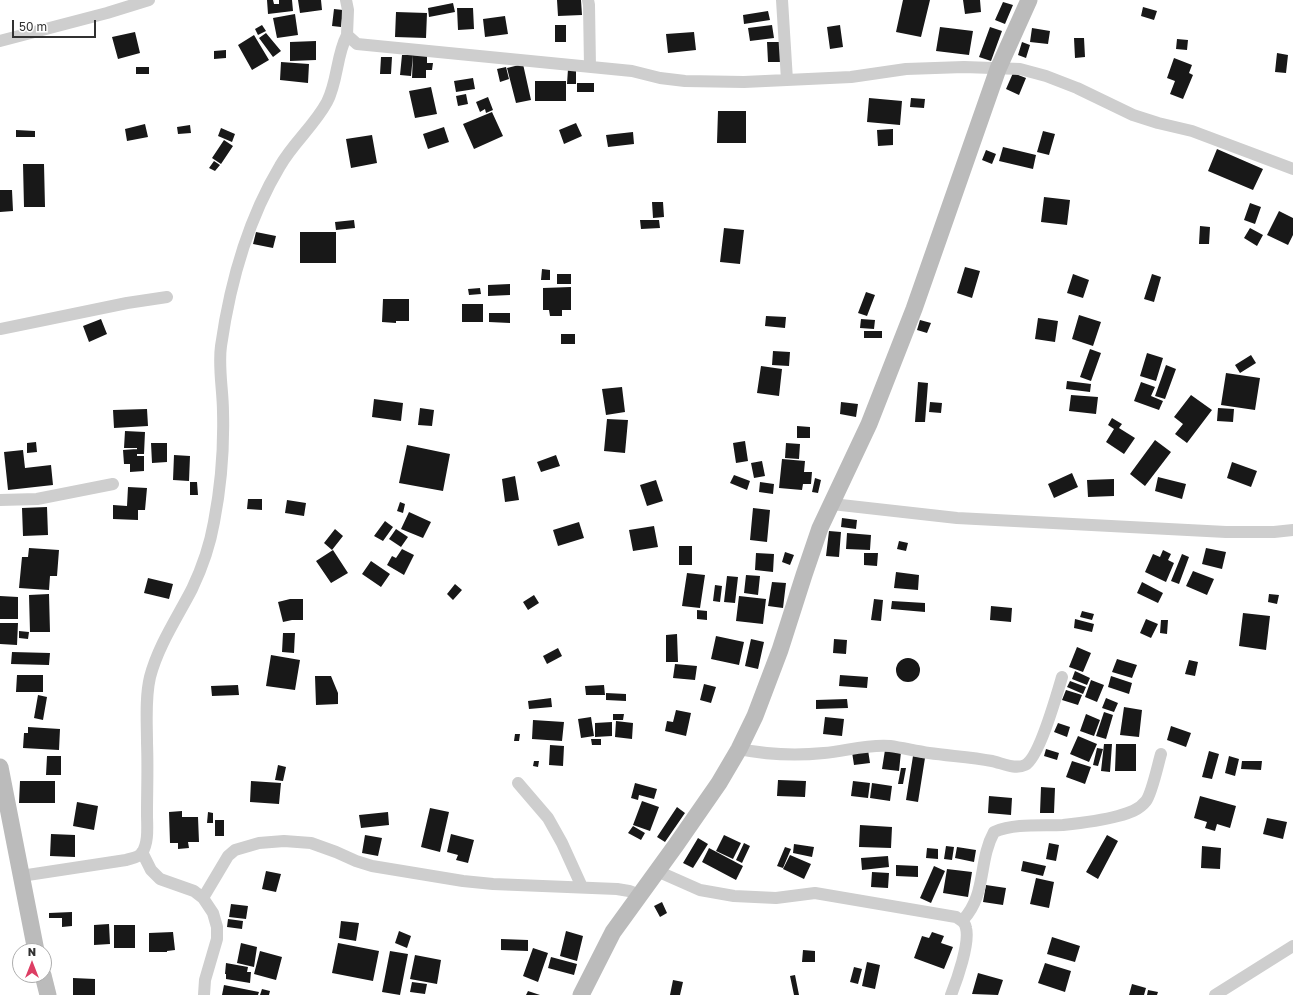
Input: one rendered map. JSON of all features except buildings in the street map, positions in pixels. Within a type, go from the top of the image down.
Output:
[{"type":"main road","points":[[581,995],[613,932],[658,871],[740,750],[755,716],[780,650],[820,528],[869,424],[914,309],[998,69],[1029,0]]},
{"type":"main road","points":[[1,775],[34,943]]},
{"type":"main road","points":[[44,983],[48,995]]},
{"type":"street","points":[[0,40],[106,14],[148,0]]},
{"type":"street","points":[[21,876],[126,860],[138,857],[142,852],[146,841],[148,777],[146,713],[150,678],[157,656],[195,582],[205,556],[214,523],[223,451],[221,348],[232,288],[246,240],[268,186],[280,164],[328,101],[340,52],[347,35],[348,10],[346,0]]},
{"type":"street","points":[[588,0],[590,67]]},
{"type":"street","points":[[782,0],[787,80]]},
{"type":"street","points":[[347,35],[357,44],[378,47],[632,71],[660,78],[685,81],[744,82],[851,77],[906,70],[964,67],[1020,69],[1046,76],[1077,88],[1133,115],[1192,131],[1293,169]]},
{"type":"street","points":[[0,329],[127,303],[167,297]]},
{"type":"street","points":[[0,500],[37,499],[113,484]]},
{"type":"street","points":[[832,504],[957,518],[1226,532],[1274,532],[1293,530]]},
{"type":"street","points":[[740,750],[767,754],[793,755],[889,746],[927,753],[1024,766],[1029,762],[1037,748],[1054,706],[1062,677]]},
{"type":"street","points":[[963,920],[975,904],[989,844],[994,832],[1000,829],[1026,826],[1063,825],[1101,821],[1133,812],[1147,800],[1161,754]]},
{"type":"street","points":[[518,783],[548,818],[562,843],[582,887]]},
{"type":"street","points":[[203,898],[228,856],[235,850],[259,843],[284,841],[311,843],[372,866],[463,881],[493,884],[617,888],[640,895]]},
{"type":"street","points":[[142,852],[151,870],[160,879],[194,891],[203,898],[213,913],[217,927],[217,939],[205,980],[204,995]]},
{"type":"street","points":[[658,871],[700,890],[734,896],[776,898],[815,893],[956,917],[963,920],[966,927],[967,936],[963,959],[951,995]]},
{"type":"street","points":[[1215,995],[1293,946]]}]
